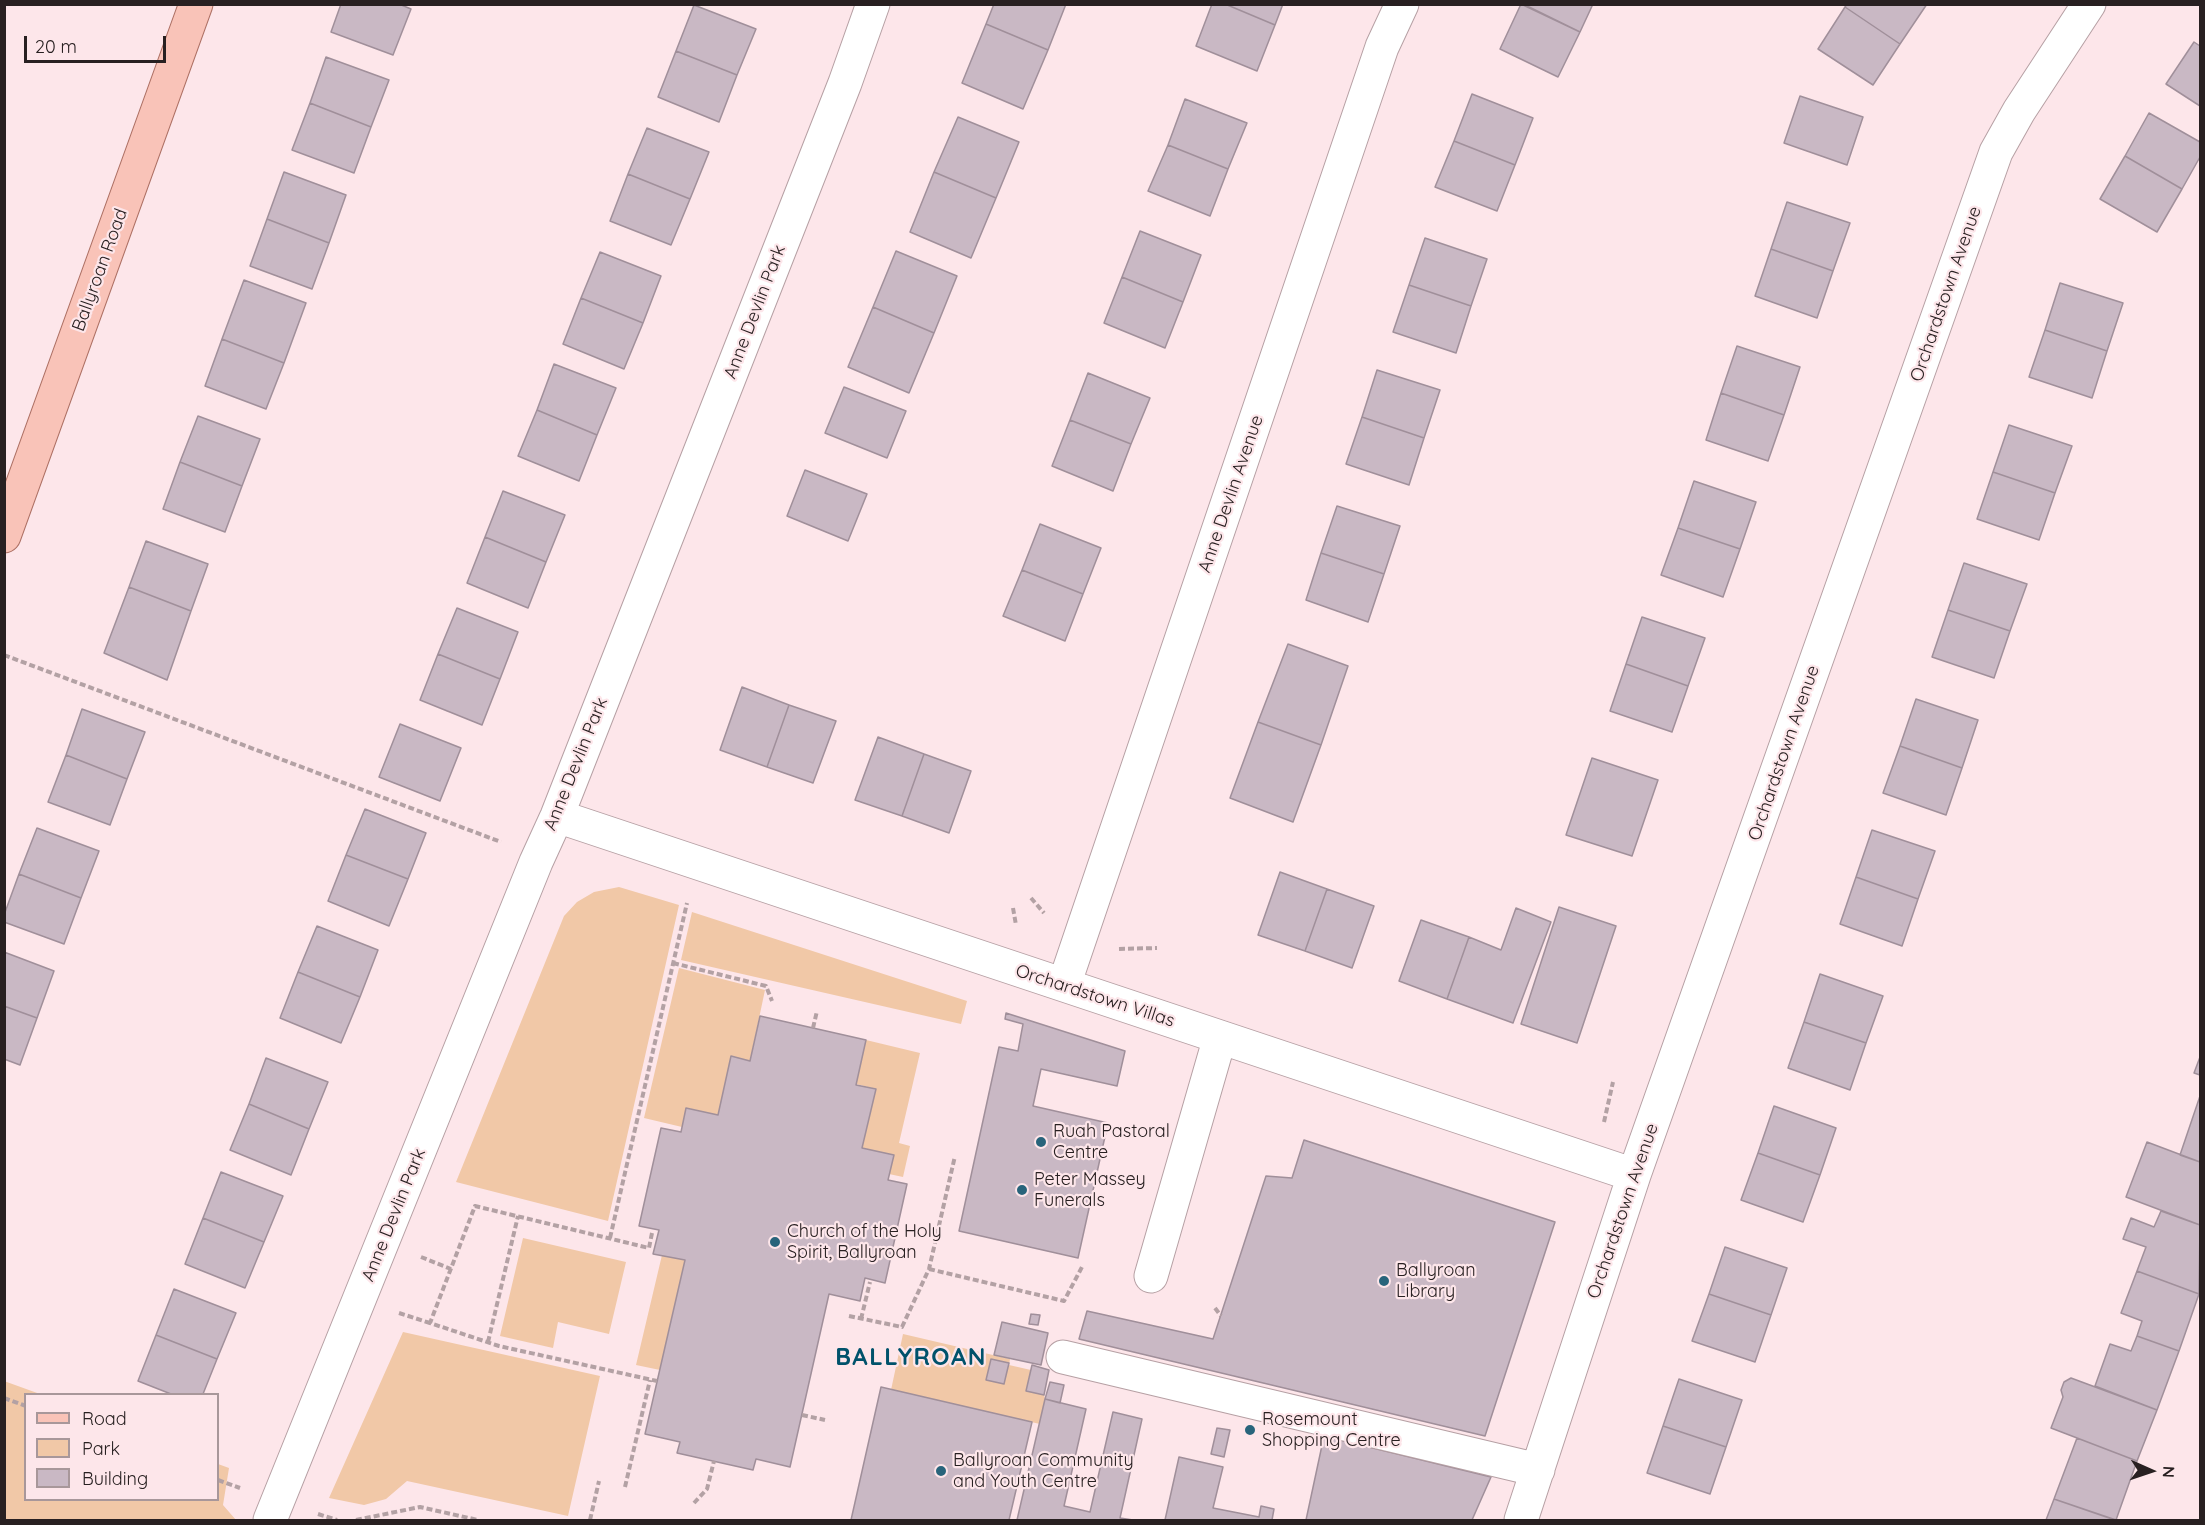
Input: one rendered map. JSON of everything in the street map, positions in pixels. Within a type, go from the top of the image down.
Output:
[{"type":"main road","name":"Ballyroan Road","points":[[4,536],[196,4]]},
{"type":"street","name":"Anne Devlin Park","points":[[270,1521],[527,884],[557,816],[845,83],[873,4]]},
{"type":"street","name":"Anne Devlin Avenue","points":[[1064,985],[1382,47],[1402,4]]},
{"type":"street","name":"Orchardstown Avenue","points":[[1521,1521],[1634,1175],[1996,152],[2019,111],[2089,4]]},
{"type":"street","name":"Orchardstown Villas","points":[[557,816],[1634,1175]]},
{"type":"street","points":[[1151,1276],[1220,1037]]},
{"type":"street","points":[[1063,1357],[1538,1470]]},
{"type":"path","points":[[4,655],[500,842]]},
{"type":"path","points":[[610,1238],[687,902]]},
{"type":"path","points":[[672,963],[766,986],[772,1001]]},
{"type":"path","points":[[813,1029],[817,1011]]},
{"type":"path","points":[[849,1316],[902,1327],[929,1269],[955,1156]]},
{"type":"path","points":[[430,1323],[475,1206],[649,1248],[652,1233]]},
{"type":"path","points":[[488,1342],[518,1216]]},
{"type":"path","points":[[418,1256],[451,1269]]},
{"type":"path","points":[[929,1269],[1064,1301],[1082,1268]]},
{"type":"path","points":[[861,1319],[870,1282]]},
{"type":"path","points":[[1215,1308],[1221,1317]]},
{"type":"path","points":[[396,1312],[488,1342],[657,1381]]},
{"type":"path","points":[[625,1487],[650,1380]]},
{"type":"path","points":[[4,1398],[24,1405]]},
{"type":"path","points":[[802,1414],[825,1420]]},
{"type":"path","points":[[694,1503],[707,1489],[714,1461]]},
{"type":"path","points":[[219,1480],[246,1490]]},
{"type":"path","points":[[590,1521],[599,1481]]},
{"type":"path","points":[[356,1521],[420,1507],[478,1521]]},
{"type":"path","points":[[317,1514],[337,1521]]},
{"type":"green space","points":[[619,887],[679,905],[608,1221],[456,1182],[564,916],[577,902],[594,892]]},
{"type":"green space","points":[[692,912],[967,1001],[961,1024],[681,960]]},
{"type":"green space","points":[[679,968],[765,990],[750,1061],[731,1057],[718,1115],[687,1108],[682,1127],[644,1118]]},
{"type":"green space","points":[[866,1040],[920,1053],[899,1143],[910,1146],[903,1177],[889,1174],[893,1155],[862,1148],[876,1089],[856,1084]]},
{"type":"green space","points":[[523,1238],[626,1262],[609,1334],[558,1322],[553,1348],[500,1336]]},
{"type":"green space","points":[[662,1255],[685,1260],[660,1370],[636,1365]]},
{"type":"green space","points":[[403,1332],[600,1376],[568,1516],[407,1481],[386,1499],[364,1505],[329,1498]]},
{"type":"green space","points":[[903,1334],[1010,1359],[1009,1365],[1031,1370],[1026,1391],[1044,1395],[1045,1399],[1040,1424],[891,1390]]},
{"type":"green space","points":[[4,1381],[37,1393],[24,1393],[24,1501],[219,1501],[219,1464],[229,1468],[223,1505],[236,1520],[5,1520]]},
{"type":"building","points":[[341,4],[399,4],[411,9],[393,55],[331,32]]},
{"type":"building","points":[[994,4],[1066,4],[1048,50],[986,24]]},
{"type":"building","points":[[1212,4],[1225,4],[1275,25],[1257,71],[1196,46]]},
{"type":"building","points":[[1225,4],[1283,4],[1275,25]]},
{"type":"building","points":[[1521,4],[1580,32],[1558,77],[1500,49]]},
{"type":"building","points":[[1523,4],[1593,4],[1580,32]]},
{"type":"building","points":[[1847,4],[1927,4],[1900,44],[1845,7]]},
{"type":"building","points":[[694,5],[756,29],[737,75],[676,51]]},
{"type":"building","points":[[1845,7],[1900,44],[1873,85],[1818,49]]},
{"type":"building","points":[[986,24],[1048,50],[1023,109],[962,83]]},
{"type":"building","points":[[2194,42],[2200,46],[2200,106],[2166,84]]},
{"type":"building","points":[[676,51],[737,75],[719,122],[658,97]]},
{"type":"building","points":[[326,57],[389,80],[371,127],[310,103]]},
{"type":"building","points":[[1472,94],[1533,118],[1515,165],[1454,141]]},
{"type":"building","points":[[1800,96],[1863,117],[1847,165],[1784,143]]},
{"type":"building","points":[[1185,99],[1247,123],[1228,169],[1168,145]]},
{"type":"building","points":[[310,103],[371,127],[354,173],[292,150]]},
{"type":"building","points":[[2149,113],[2200,142],[2200,157],[2182,189],[2125,156]]},
{"type":"building","points":[[958,117],[1019,142],[996,198],[934,172]]},
{"type":"building","points":[[647,128],[709,152],[690,199],[628,174]]},
{"type":"building","points":[[1454,141],[1515,165],[1497,211],[1435,187]]},
{"type":"building","points":[[1168,145],[1228,169],[1210,216],[1148,191]]},
{"type":"building","points":[[2125,156],[2182,189],[2157,232],[2100,199]]},
{"type":"building","points":[[284,172],[346,195],[329,243],[267,219]]},
{"type":"building","points":[[934,172],[996,198],[971,258],[910,232]]},
{"type":"building","points":[[628,174],[690,199],[671,245],[610,221]]},
{"type":"building","points":[[1787,202],[1850,223],[1833,271],[1771,249]]},
{"type":"building","points":[[267,219],[329,243],[312,289],[250,266]]},
{"type":"building","points":[[1140,231],[1201,255],[1183,302],[1122,277]]},
{"type":"building","points":[[1425,238],[1487,259],[1471,306],[1409,285]]},
{"type":"building","points":[[1771,249],[1833,271],[1817,318],[1755,296]]},
{"type":"building","points":[[896,251],[957,276],[934,333],[873,307]]},
{"type":"building","points":[[600,252],[661,276],[643,323],[581,298]]},
{"type":"building","points":[[1122,277],[1183,302],[1165,348],[1104,323]]},
{"type":"building","points":[[244,280],[306,303],[284,363],[222,339]]},
{"type":"building","points":[[2060,283],[2123,303],[2107,351],[2045,330]]},
{"type":"building","points":[[1409,285],[1471,306],[1456,353],[1393,332]]},
{"type":"building","points":[[581,298],[643,323],[624,369],[563,344]]},
{"type":"building","points":[[873,307],[934,333],[909,393],[848,367]]},
{"type":"building","points":[[2045,330],[2107,351],[2092,398],[2029,377]]},
{"type":"building","points":[[222,339],[284,363],[266,409],[205,386]]},
{"type":"building","points":[[1737,346],[1800,367],[1784,415],[1721,393]]},
{"type":"building","points":[[554,364],[616,388],[597,435],[537,410]]},
{"type":"building","points":[[1377,370],[1440,390],[1424,438],[1362,417]]},
{"type":"building","points":[[1088,373],[1150,398],[1131,444],[1070,420]]},
{"type":"building","points":[[844,387],[906,411],[887,458],[825,433]]},
{"type":"building","points":[[1721,393],[1784,415],[1768,461],[1706,440]]},
{"type":"building","points":[[537,410],[597,435],[579,481],[518,456]]},
{"type":"building","points":[[198,416],[260,439],[242,486],[180,462]]},
{"type":"building","points":[[1362,417],[1424,438],[1409,485],[1346,464]]},
{"type":"building","points":[[1070,420],[1131,444],[1113,491],[1052,466]]},
{"type":"building","points":[[2009,425],[2072,446],[2055,493],[1993,472]]},
{"type":"building","points":[[180,462],[242,486],[225,532],[163,509]]},
{"type":"building","points":[[805,470],[867,494],[848,541],[787,516]]},
{"type":"building","points":[[1993,472],[2055,493],[2039,540],[1977,519]]},
{"type":"building","points":[[1694,481],[1756,502],[1740,549],[1678,528]]},
{"type":"building","points":[[503,491],[565,515],[546,562],[485,537]]},
{"type":"building","points":[[1337,506],[1400,526],[1384,574],[1321,553]]},
{"type":"building","points":[[1040,524],[1101,548],[1083,594],[1022,570]]},
{"type":"building","points":[[1678,528],[1740,549],[1723,597],[1661,575]]},
{"type":"building","points":[[485,537],[546,562],[528,608],[467,583]]},
{"type":"building","points":[[146,541],[208,564],[191,611],[129,587]]},
{"type":"building","points":[[1321,553],[1384,574],[1368,622],[1306,600]]},
{"type":"building","points":[[1964,563],[2027,584],[2010,631],[1948,610]]},
{"type":"building","points":[[1022,570],[1083,594],[1065,641],[1003,616]]},
{"type":"building","points":[[129,587],[191,611],[167,680],[104,653]]},
{"type":"building","points":[[457,608],[518,632],[500,679],[438,654]]},
{"type":"building","points":[[1948,610],[2010,631],[1994,678],[1932,657]]},
{"type":"building","points":[[1642,617],[1705,638],[1688,686],[1626,664]]},
{"type":"building","points":[[1288,644],[1348,666],[1321,745],[1258,722]]},
{"type":"building","points":[[438,654],[500,679],[482,725],[420,700]]},
{"type":"building","points":[[1626,664],[1688,686],[1672,732],[1610,711]]},
{"type":"building","points":[[742,687],[789,705],[767,767],[720,750]]},
{"type":"building","points":[[1916,699],[1978,720],[1962,768],[1900,746]]},
{"type":"building","points":[[789,705],[836,721],[813,783],[767,767]]},
{"type":"building","points":[[82,709],[145,732],[127,779],[66,755]]},
{"type":"building","points":[[1258,722],[1321,745],[1293,822],[1230,798]]},
{"type":"building","points":[[400,724],[461,748],[440,801],[379,777]]},
{"type":"building","points":[[878,737],[924,754],[902,816],[855,800]]},
{"type":"building","points":[[1900,746],[1962,768],[1946,815],[1883,793]]},
{"type":"building","points":[[924,754],[971,771],[949,833],[902,816]]},
{"type":"building","points":[[66,755],[127,779],[110,825],[48,802]]},
{"type":"building","points":[[1592,758],[1658,780],[1632,856],[1566,835]]},
{"type":"building","points":[[365,809],[426,833],[408,879],[346,855]]},
{"type":"building","points":[[37,828],[99,851],[81,898],[19,874]]},
{"type":"building","points":[[1872,830],[1935,851],[1918,899],[1856,877]]},
{"type":"building","points":[[346,855],[408,879],[389,926],[328,901]]},
{"type":"building","points":[[1280,872],[1327,889],[1305,951],[1258,935]]},
{"type":"building","points":[[19,874],[81,898],[64,944],[4,922],[4,915]]},
{"type":"building","points":[[1856,877],[1918,899],[1902,946],[1840,924]]},
{"type":"building","points":[[1327,889],[1374,906],[1352,968],[1305,951]]},
{"type":"building","points":[[1559,907],[1616,926],[1577,1043],[1521,1024]]},
{"type":"building","points":[[1516,908],[1551,922],[1513,1023],[1447,999],[1469,937],[1501,950]]},
{"type":"building","points":[[1421,920],[1469,937],[1447,999],[1399,981]]},
{"type":"building","points":[[317,926],[378,950],[360,997],[298,972]]},
{"type":"building","points":[[4,952],[54,971],[37,1018],[4,1006]]},
{"type":"building","points":[[298,972],[360,997],[341,1043],[280,1018]]},
{"type":"building","points":[[1820,974],[1883,996],[1866,1043],[1804,1022]]},
{"type":"building","points":[[4,1006],[37,1018],[20,1065],[4,1059]]},
{"type":"building","name":"Ruah Pastoral Centre","points":[[1006,1013],[1125,1051],[1117,1086],[1041,1069],[1033,1106],[1108,1123],[1078,1258],[959,1231],[999,1047],[1018,1051],[1023,1024],[1005,1019]]},
{"type":"building","name":"Church of the Holy Spirit, Ballyroan","points":[[760,1016],[866,1040],[856,1085],[876,1089],[862,1148],[894,1155],[888,1180],[907,1184],[885,1283],[865,1278],[860,1301],[829,1294],[790,1467],[756,1459],[753,1470],[677,1453],[680,1442],[645,1434],[685,1260],[653,1254],[659,1230],[639,1226],[661,1128],[681,1132],[686,1108],[718,1115],[731,1056],[750,1061]]},
{"type":"building","points":[[1804,1022],[1866,1043],[1850,1090],[1788,1068]]},
{"type":"building","points":[[2200,1057],[2200,1075],[2194,1073]]},
{"type":"building","points":[[266,1058],[328,1082],[309,1129],[249,1104]]},
{"type":"building","points":[[2200,1096],[2200,1162],[2180,1155]]},
{"type":"building","points":[[249,1104],[309,1129],[291,1175],[230,1150]]},
{"type":"building","points":[[1774,1106],[1836,1128],[1820,1175],[1758,1153]]},
{"type":"building","name":"Ballyroan Library","points":[[1304,1140],[1555,1222],[1485,1436],[1079,1339],[1087,1311],[1213,1339],[1266,1176],[1292,1178]]},
{"type":"building","points":[[2147,1142],[2200,1162],[2200,1225],[2126,1197]]},
{"type":"building","points":[[1758,1153],[1820,1175],[1803,1222],[1741,1200]]},
{"type":"building","points":[[221,1172],[283,1196],[264,1242],[203,1218]]},
{"type":"building","points":[[2161,1211],[2200,1225],[2199,1294],[2137,1271],[2146,1247],[2123,1239],[2131,1218],[2154,1227]]},
{"type":"building","points":[[203,1218],[264,1242],[245,1288],[185,1264]]},
{"type":"building","points":[[1725,1247],[1787,1268],[1771,1315],[1709,1294]]},
{"type":"building","points":[[2137,1271],[2199,1294],[2179,1351],[2137,1336],[2142,1321],[2121,1313]]},
{"type":"building","points":[[174,1289],[236,1313],[217,1359],[156,1335]]},
{"type":"building","points":[[1709,1294],[1771,1315],[1755,1362],[1692,1341]]},
{"type":"building","points":[[1031,1314],[1040,1315],[1038,1325],[1029,1324]]},
{"type":"building","points":[[1002,1322],[1048,1333],[1041,1365],[994,1355]]},
{"type":"building","points":[[156,1335],[217,1359],[203,1393],[168,1393],[138,1381]]},
{"type":"building","points":[[2137,1336],[2179,1351],[2157,1410],[2095,1386],[2110,1344],[2131,1351]]},
{"type":"building","points":[[991,1359],[1009,1363],[1004,1384],[986,1380]]},
{"type":"building","points":[[1032,1365],[1049,1370],[1044,1395],[1026,1391]]},
{"type":"building","points":[[2071,1378],[2157,1410],[2137,1461],[2051,1428],[2063,1397],[2061,1390],[2064,1382]]},
{"type":"building","points":[[1679,1379],[1742,1400],[1726,1447],[1663,1426]]},
{"type":"building","points":[[1050,1382],[1064,1385],[1060,1403],[1045,1399]]},
{"type":"building","name":"Ballyroan Community and Youth Centre","points":[[881,1387],[1032,1422],[1009,1520],[851,1520]]},
{"type":"building","points":[[1045,1399],[1086,1409],[1064,1506],[1090,1512],[1113,1412],[1142,1419],[1120,1518],[1133,1520],[1017,1520]]},
{"type":"building","points":[[1663,1426],[1726,1447],[1710,1494],[1647,1473]]},
{"type":"building","points":[[1217,1428],[1230,1430],[1224,1457],[1211,1454]]},
{"type":"building","points":[[1324,1436],[1491,1477],[1472,1520],[1306,1520]]},
{"type":"building","points":[[2077,1438],[2137,1461],[2116,1520],[2054,1499]]},
{"type":"building","points":[[1179,1457],[1223,1467],[1213,1508],[1259,1517],[1261,1506],[1274,1509],[1272,1520],[1165,1520]]},
{"type":"building","points":[[2054,1499],[2115,1520],[2046,1520]]},
{"type":"place","name":"Ruah Pastoral Centre","points":[[1041,1142]]},
{"type":"place","name":"Peter Massey Funerals","points":[[1022,1190]]},
{"type":"place","name":"Church of the Holy Spirit, Ballyroan","points":[[775,1242]]},
{"type":"place","name":"Ballyroan Library","points":[[1384,1281]]},
{"type":"place","name":"Rosemount Shopping Centre","points":[[1250,1430]]},
{"type":"place","name":"Ballyroan Community and Youth Centre","points":[[941,1471]]},
{"type":"district","name":"BALLYROAN","points":[[911,1358]]}]
